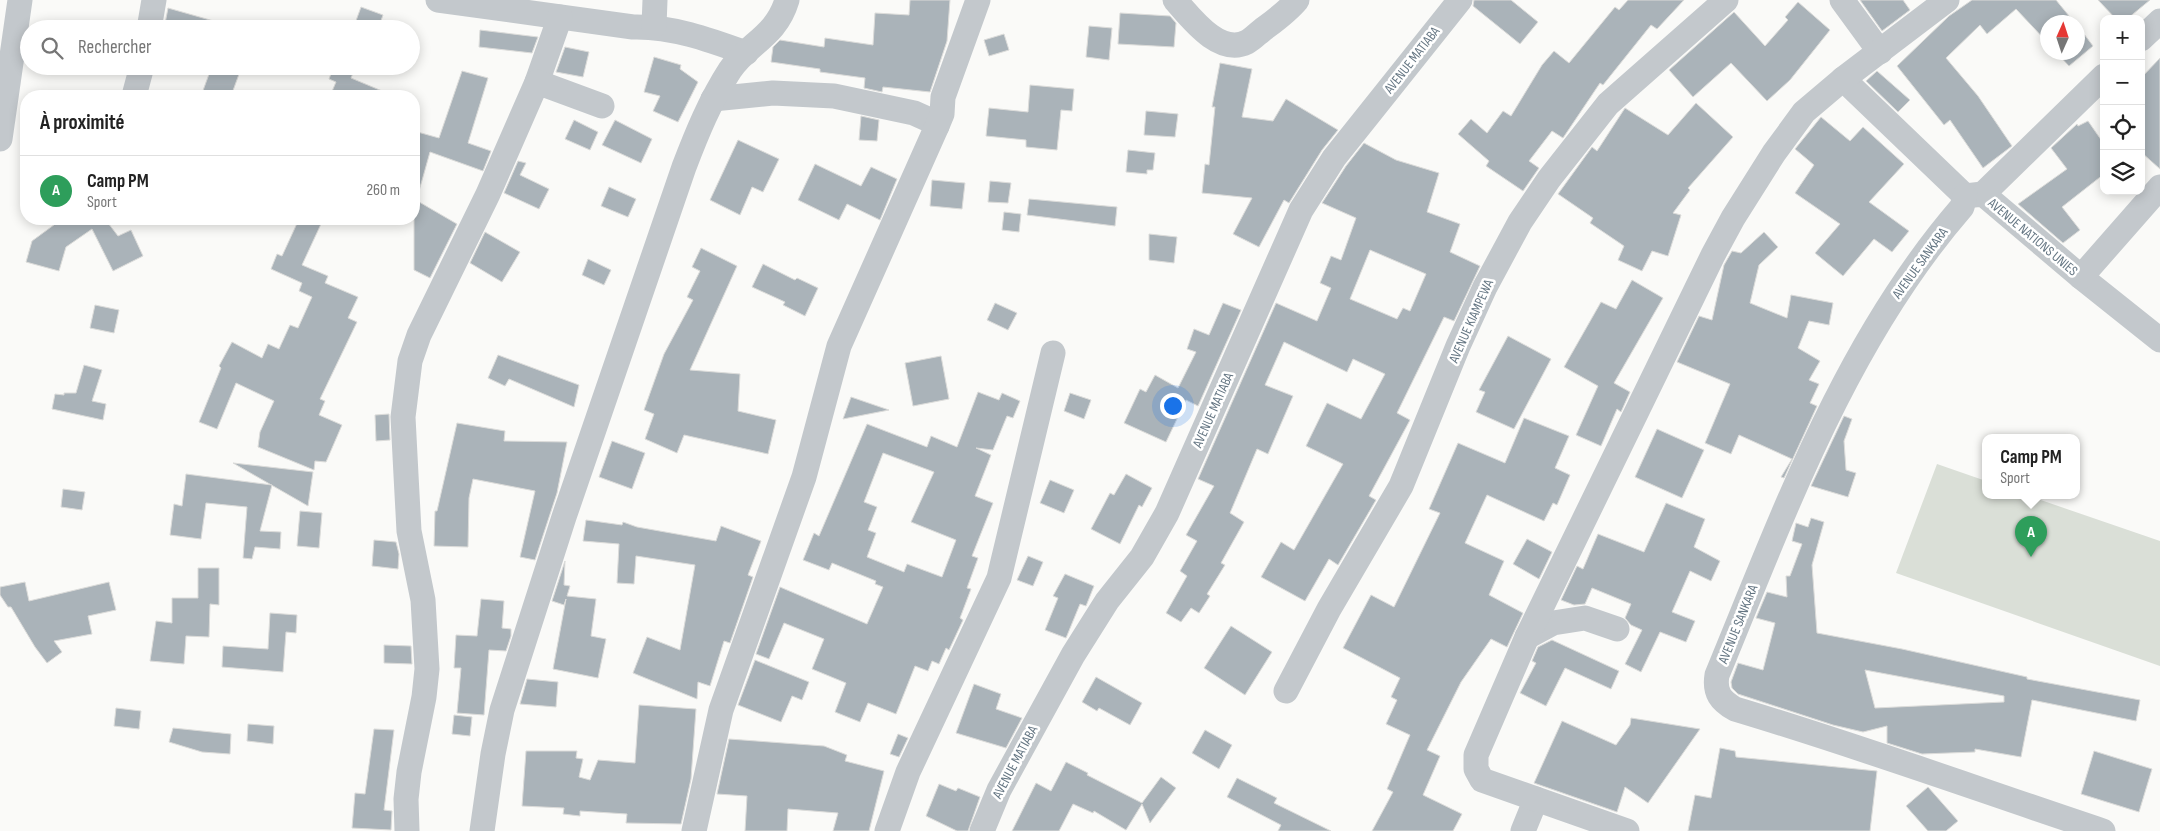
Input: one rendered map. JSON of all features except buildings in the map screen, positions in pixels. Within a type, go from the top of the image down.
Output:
[{"type":"street","points":[[0,139],[20,0]]},
{"type":"street","points":[[151,20],[154,0]]},
{"type":"street","points":[[438,0],[633,27],[654,26],[712,41],[746,54]]},
{"type":"street","points":[[654,26],[655,0]]},
{"type":"street","points":[[482,831],[493,754],[502,710],[609,384],[684,167],[713,99],[731,68],[766,37],[784,11],[787,0]]},
{"type":"street","points":[[694,831],[721,710],[804,477],[839,346],[942,114],[943,97],[978,0]]},
{"type":"street","points":[[1175,0],[1193,20],[1217,40],[1233,45],[1246,42],[1289,9],[1297,0]]},
{"type":"street","name":"AVENUE MATIABA","points":[[982,831],[999,790],[1073,655],[1107,601],[1142,557],[1167,513],[1302,210],[1334,158],[1460,0]]},
{"type":"street","name":"AVENUE KIAMPEWA","points":[[1286,692],[1329,609],[1401,486],[1466,329],[1485,287],[1520,222],[1549,179],[1608,104],[1726,0]]},
{"type":"street","points":[[1842,0],[1880,52]]},
{"type":"street","points":[[1627,831],[1482,780],[1476,763],[1476,755],[1527,637],[1732,218],[1787,133],[1804,112],[1843,79],[1946,0]]},
{"type":"street","points":[[408,831],[406,799],[409,772],[424,697],[427,669],[420,580],[409,532],[403,417],[408,370],[419,335],[488,194],[537,82],[560,17]]},
{"type":"street","points":[[2145,35],[2160,21]]},
{"type":"street","points":[[136,90],[140,75]]},
{"type":"street","name":"AVENUE NATIONS UNIES","points":[[1843,79],[1974,195],[2160,340]]},
{"type":"street","name":"AVENUE SANKARA","points":[[2100,80],[1962,207],[1904,285],[1848,374],[1790,497],[1717,675],[1715,686],[1724,703],[1735,709],[1814,732],[2103,831]]},
{"type":"street","points":[[537,82],[602,106]]},
{"type":"street","points":[[713,99],[773,93],[834,96],[914,113],[934,122],[937,126]]},
{"type":"street","points":[[2081,277],[2160,187]]},
{"type":"street","points":[[887,831],[908,772],[999,578],[1053,353]]},
{"type":"street","points":[[1527,637],[1553,623],[1585,618],[1618,629]]},
{"type":"street","points":[[1523,831],[1536,799]]},
{"type":"shaded area","points":[[1937,464],[1982,480],[1982,499],[2038,499],[2160,541],[2160,666],[1896,573]]},
{"type":"place","name":"Camp PM","points":[[2031,557]]}]
